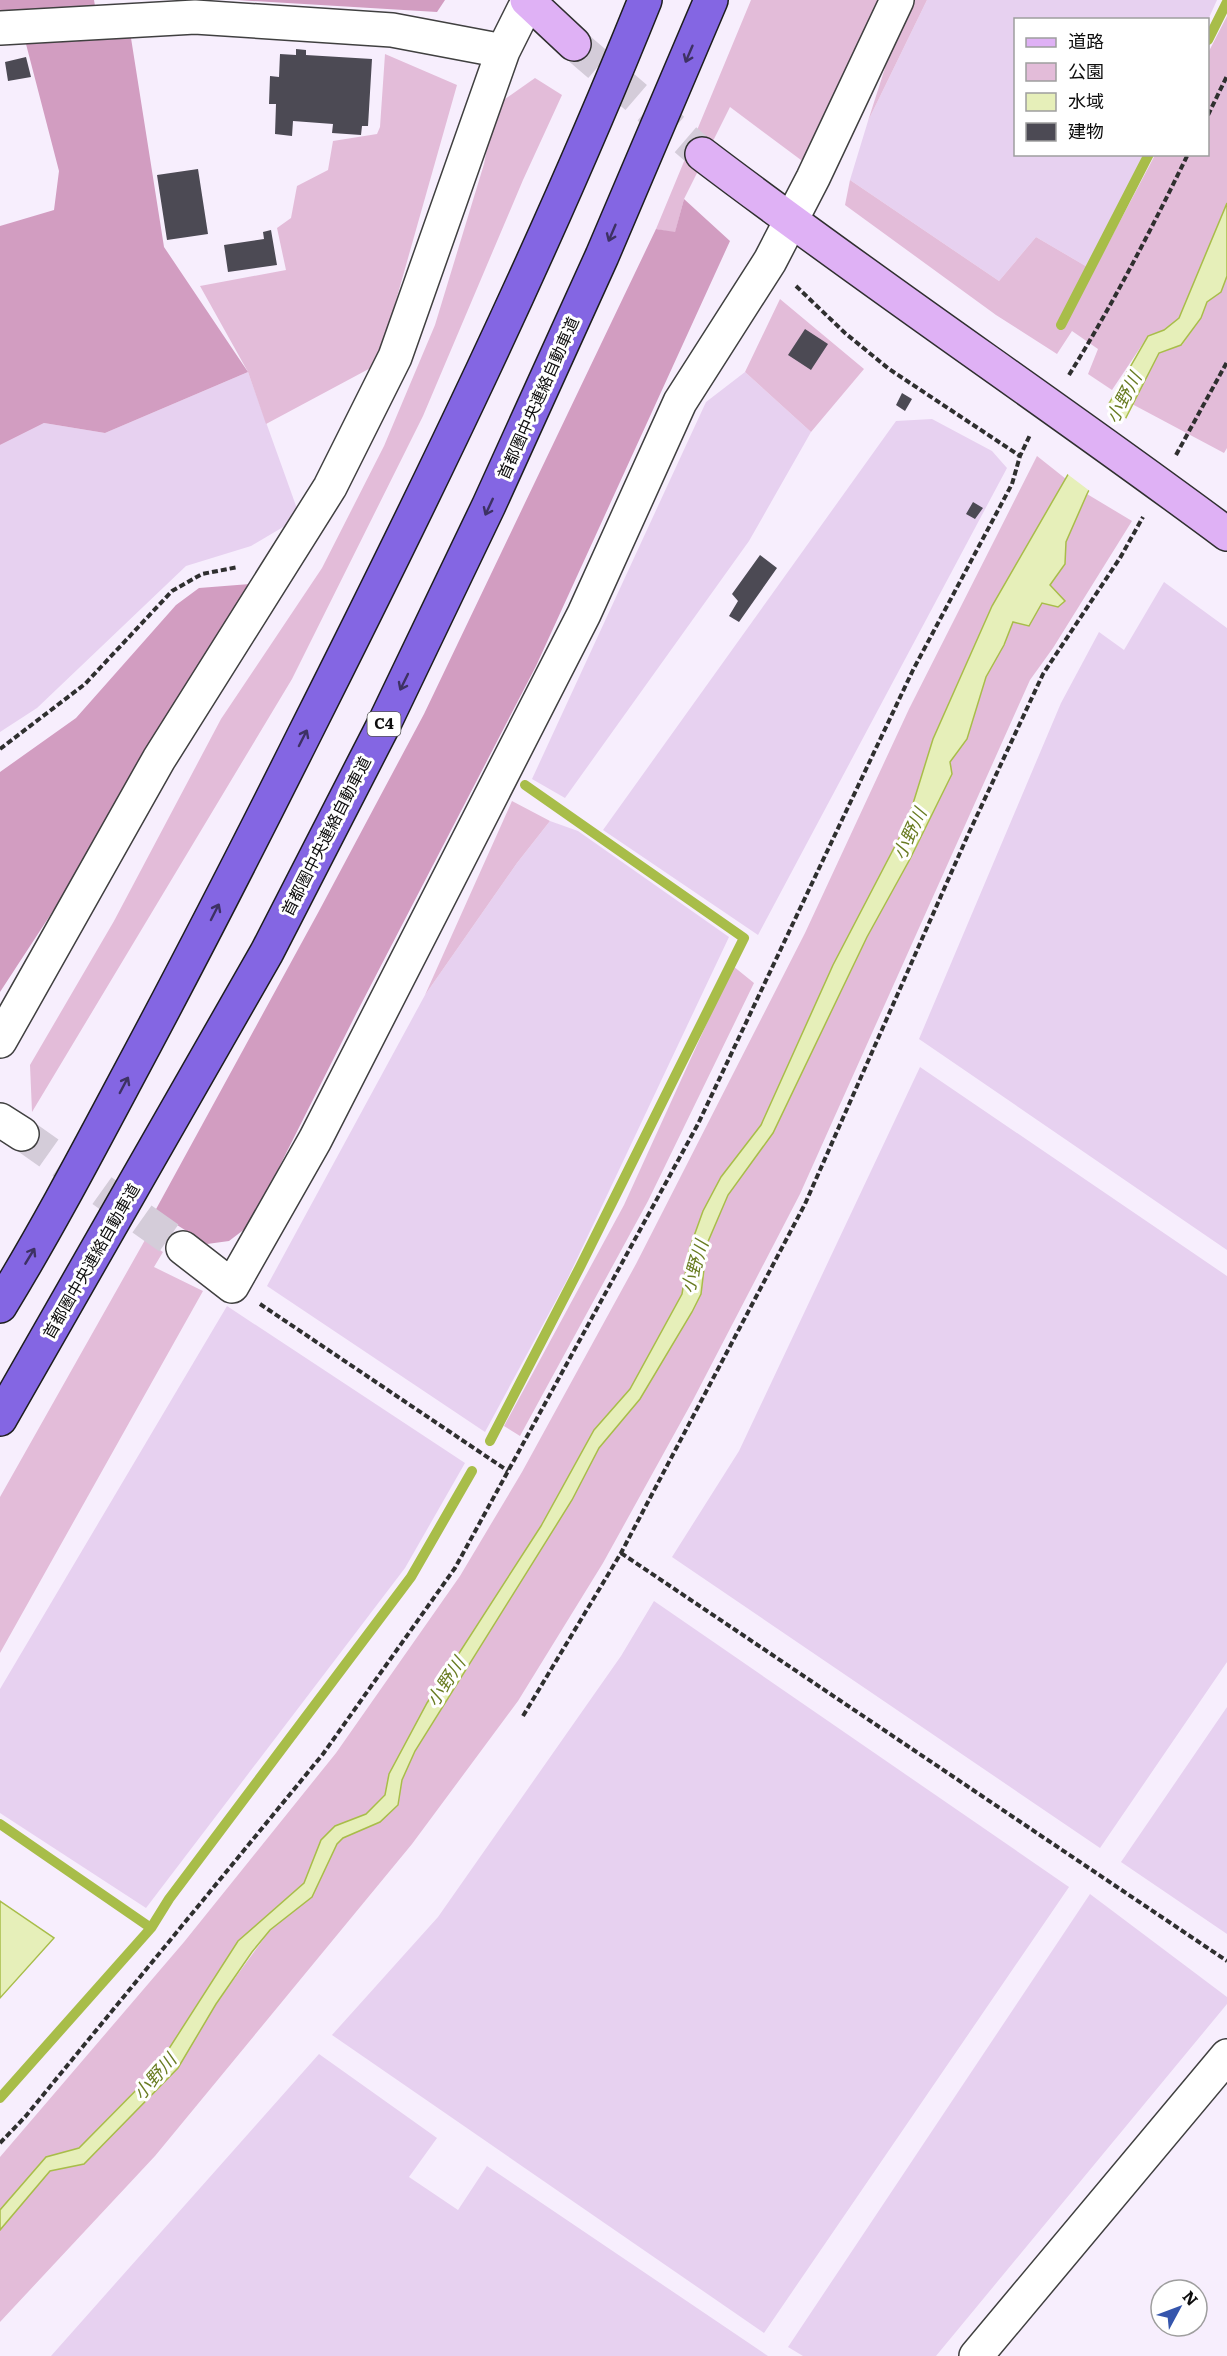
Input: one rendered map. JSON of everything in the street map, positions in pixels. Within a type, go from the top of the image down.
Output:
[{"type":"highway","points":[[0,1306],[47,1229],[207,928],[356,632],[458,425],[541,241],[645,0]]},
{"type":"highway","name":"首都圏中央連絡自動車道","points":[[0,1419],[267,951],[384,724],[489,506],[602,256],[711,0]]},
{"type":"street","points":[[183,1248],[232,1286],[315,1140],[584,614],[680,402],[769,263],[897,0]]},
{"type":"street","points":[[0,1041],[159,759],[330,487],[395,357],[503,51],[528,1],[574,44]]},
{"type":"street","points":[[0,28],[195,17],[392,30],[503,51]]},
{"type":"street","points":[[702,154],[791,221],[1154,479],[1227,534]]},
{"type":"street","points":[[976,2356],[1227,2056]]},
{"type":"path","points":[[1209,113],[1227,76]]},
{"type":"path","points":[[0,2143],[40,2099],[323,1754],[455,1568],[698,1124],[913,670],[1012,484],[1020,456],[1032,430],[1055,410],[1138,256],[1187,156]]},
{"type":"path","points":[[769,263],[788,278],[845,333],[889,369],[1020,456]]},
{"type":"path","points":[[523,1716],[621,1553],[805,1204],[967,837],[1043,674],[1120,558],[1154,479],[1227,362]]},
{"type":"path","points":[[0,749],[85,684],[172,591],[202,574],[286,558]]},
{"type":"path","points":[[232,1286],[508,1471]]},
{"type":"path","points":[[621,1553],[1227,1961]]},
{"type":"shaded area","points":[[0,0],[94,0],[95,6],[0,16]]},
{"type":"shaded area","points":[[237,0],[445,0],[437,12]]},
{"type":"shaded area","points":[[927,0],[1217,0],[1209,18],[1014,18],[1014,156],[1143,156],[1089,268],[1036,237],[999,281],[850,180],[868,121]]},
{"type":"shaded area","points":[[131,38],[164,247],[248,372],[105,433],[44,423],[0,445],[0,226],[54,210],[59,171],[26,44]]},
{"type":"shaded area","points":[[684,199],[730,241],[536,666],[250,1225],[229,1241],[207,1244],[155,1211],[424,714],[656,229],[675,232]]},
{"type":"shaded area","points":[[248,372],[300,517],[251,546],[186,566],[37,708],[0,732],[0,445],[44,423],[105,433]]},
{"type":"shaded area","points":[[745,372],[811,432],[749,541],[565,798],[532,779],[706,402]]},
{"type":"shaded area","points":[[932,419],[992,451],[1007,468],[758,935],[603,830],[896,421]]},
{"type":"shaded area","points":[[1164,582],[1227,628],[1227,1250],[919,1039],[1061,703],[1099,632],[1124,650]]},
{"type":"shaded area","points":[[250,584],[115,816],[0,992],[0,772],[76,718],[176,605],[199,588]]},
{"type":"shaded area","points":[[550,821],[578,831],[729,937],[567,1280],[485,1432],[267,1286],[425,995],[517,863]]},
{"type":"shaded area","points":[[920,1067],[1227,1276],[1227,1662],[1100,1848],[672,1557],[739,1451]]},
{"type":"shaded area","points":[[227,1306],[465,1463],[405,1568],[146,1908],[0,1813],[0,1689]]},
{"type":"shaded area","points":[[654,1601],[1069,1887],[764,2333],[332,2035],[438,1917],[621,1656]]},
{"type":"shaded area","points":[[1227,1707],[1227,1934],[1121,1862]]},
{"type":"shaded area","points":[[1090,1894],[1227,1997],[1227,2004],[936,2356],[803,2356],[788,2347]]},
{"type":"shaded area","points":[[319,2054],[437,2138],[409,2177],[458,2210],[487,2166],[768,2356],[51,2356]]},
{"type":"green space","points":[[751,0],[885,0],[805,163],[730,107],[684,199],[675,233],[656,229]]},
{"type":"green space","points":[[910,0],[927,0],[868,121],[901,18]]},
{"type":"green space","points":[[1227,16],[1227,203],[1179,318],[1164,330],[1148,336],[1112,390],[1088,374],[1098,349],[1072,331],[1057,354],[996,315],[845,205],[850,180],[999,281],[1036,237],[1089,268],[1092,274],[1154,156],[1209,156],[1209,51]]},
{"type":"green space","points":[[385,54],[457,85],[378,364],[266,424],[248,372],[200,286],[286,270],[277,228],[291,218],[297,186],[328,170],[333,141],[377,134],[380,127]]},
{"type":"green space","points":[[535,78],[562,95],[523,180],[423,416],[292,679],[32,1112],[30,1065],[114,921],[221,719],[322,568],[384,446],[435,325],[484,164],[495,106]]},
{"type":"green space","points":[[1227,276],[1227,448],[1224,453],[1132,404],[1159,353],[1182,345],[1201,318],[1207,302],[1221,292]]},
{"type":"green space","points":[[780,299],[864,369],[811,432],[745,372]]},
{"type":"green space","points":[[1037,456],[1066,479],[992,606],[933,739],[907,823],[833,965],[761,1125],[721,1177],[689,1250],[682,1294],[630,1389],[594,1430],[541,1526],[389,1774],[385,1795],[366,1814],[335,1826],[321,1840],[304,1883],[238,1941],[154,2072],[79,2148],[46,2157],[0,2210],[0,2157],[184,1942],[336,1753],[460,1576],[522,1472],[636,1264],[805,933],[909,709]]},
{"type":"green space","points":[[1087,494],[1132,521],[1053,648],[1030,680],[800,1194],[692,1402],[603,1563],[518,1701],[412,1844],[155,2156],[0,2322],[0,2230],[50,2171],[84,2164],[216,2004],[270,1930],[312,1897],[337,1844],[343,1838],[380,1822],[398,1805],[402,1780],[415,1751],[572,1500],[599,1448],[640,1399],[692,1312],[701,1294],[707,1244],[728,1195],[773,1133],[867,937],[910,859],[952,774],[950,762],[967,739],[986,676],[1004,645],[1013,621],[1042,602],[1058,607],[1064,601],[1049,585],[1065,564],[1066,542]]},
{"type":"green space","points":[[512,801],[550,821],[517,863],[425,995]]},
{"type":"green space","points":[[733,966],[754,983],[648,1201],[520,1436],[504,1426],[624,1205]]},
{"type":"green space","points":[[145,1240],[163,1252],[154,1267],[203,1291],[0,1653],[0,1497]]},
{"type":"water","name":"小野川","points":[[1227,203],[1227,276],[1221,292],[1207,302],[1201,318],[1181,345],[1159,353],[1087,494],[1066,542],[1065,564],[1050,585],[1065,601],[1058,607],[1042,603],[1029,626],[1013,622],[1004,645],[986,677],[967,739],[950,762],[952,774],[910,859],[867,937],[773,1133],[728,1195],[707,1244],[701,1294],[692,1312],[640,1399],[599,1448],[572,1500],[415,1751],[402,1780],[398,1805],[380,1822],[343,1838],[337,1844],[312,1897],[270,1930],[252,1952],[216,2004],[178,2068],[84,2164],[50,2171],[0,2230],[0,2210],[46,2157],[79,2148],[154,2072],[238,1941],[304,1883],[321,1840],[335,1826],[366,1814],[385,1795],[389,1774],[427,1703],[541,1526],[594,1430],[630,1389],[682,1294],[689,1250],[703,1211],[721,1177],[761,1125],[833,965],[907,823],[933,739],[992,606],[1148,336],[1164,330],[1179,318]]},
{"type":"water","points":[[0,1901],[54,1938],[0,1998]]},
{"type":"pier","points":[[1106,404],[1128,420],[1091,492],[1066,473]]},
{"type":"building","points":[[296,49],[306,50],[306,55],[372,59],[368,126],[362,126],[361,135],[332,133],[333,124],[293,121],[292,136],[275,134],[276,104],[269,104],[270,76],[279,77],[280,54],[296,55]]},
{"type":"building","points":[[26,57],[31,77],[8,81],[5,62]]},
{"type":"building","points":[[198,169],[208,234],[167,240],[157,175]]},
{"type":"building","points":[[271,230],[277,265],[228,272],[224,245],[264,239],[263,232]]},
{"type":"building","points":[[805,329],[828,344],[811,370],[788,355]]},
{"type":"building","points":[[902,393],[912,399],[905,411],[896,405]]},
{"type":"building","points":[[973,502],[983,508],[975,519],[966,514]]},
{"type":"building","points":[[760,555],[777,568],[739,622],[729,616],[738,601],[732,594]]},
{"type":"waterway","points":[[1209,38],[1227,2]]},
{"type":"waterway","points":[[1061,325],[1148,156]]},
{"type":"waterway","points":[[490,1441],[580,1267],[744,938],[525,785]]},
{"type":"waterway","points":[[0,2098],[151,1928],[169,1899],[411,1577],[472,1471]]},
{"type":"waterway","points":[[0,1824],[151,1928]]},
{"type":"tunnel","points":[[574,44],[702,154]]},
{"type":"tunnel","points":[[22,1134],[183,1248]]}]
